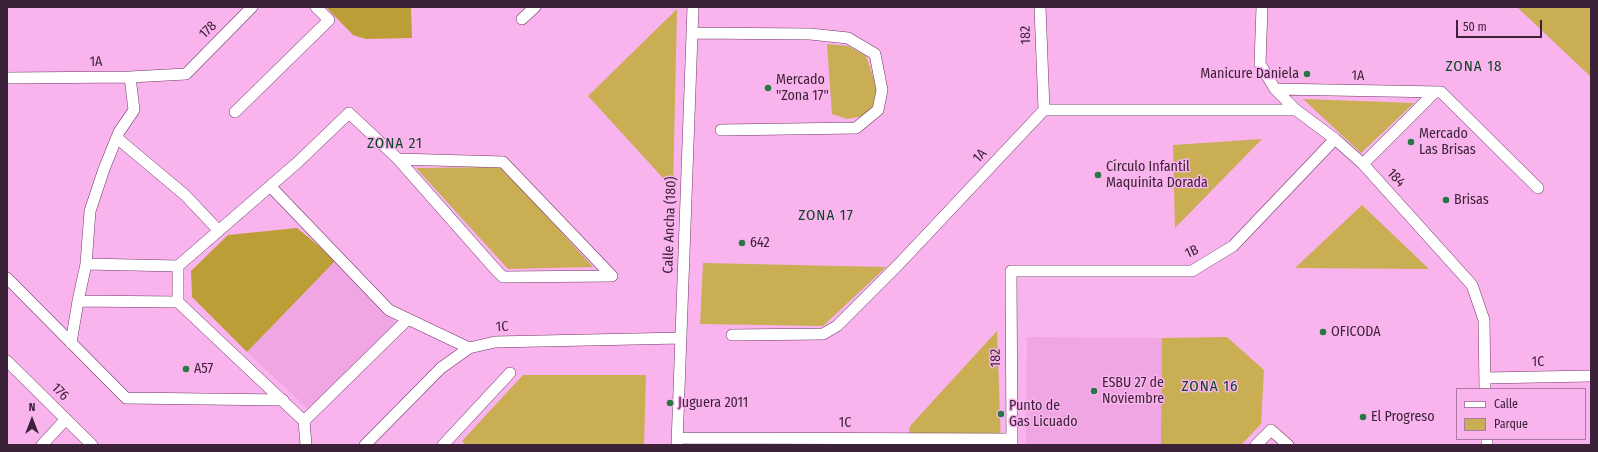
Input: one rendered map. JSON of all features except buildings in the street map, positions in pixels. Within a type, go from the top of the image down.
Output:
[{"type":"street","name":"178","points":[[186,74],[252,7]]},
{"type":"street","points":[[234,112],[329,20],[316,7]]},
{"type":"street","points":[[522,19],[535,7]]},
{"type":"street","name":"Calle Ancha (180)","points":[[678,441],[693,7]]},
{"type":"street","name":"182","points":[[1040,7],[1044,110]]},
{"type":"street","name":"184","points":[[1262,7],[1260,64],[1275,89],[1296,110],[1335,139],[1363,164],[1472,285],[1484,320],[1485,384]]},
{"type":"street","points":[[692,33],[810,34],[848,38],[875,54],[882,90],[878,110],[856,128],[721,130]]},
{"type":"street","name":"1A","points":[[7,78],[130,77],[186,74]]},
{"type":"street","points":[[71,343],[86,264],[90,211],[104,169],[117,138],[134,110],[130,77]]},
{"type":"street","name":"1A","points":[[1275,89],[1438,92]]},
{"type":"street","points":[[1363,164],[1438,92],[1538,188]]},
{"type":"street","name":"1A","points":[[732,336],[823,334],[837,326],[899,264],[1044,110]]},
{"type":"street","points":[[1044,110],[1296,110]]},
{"type":"street","points":[[86,264],[178,266],[271,187],[349,113],[398,159],[496,270],[504,277],[612,276],[504,162],[398,159]]},
{"type":"street","points":[[117,138],[185,195],[219,231]]},
{"type":"street","name":"1B","points":[[1011,272],[1192,271],[1233,246],[1335,139]]},
{"type":"street","points":[[271,187],[389,310],[469,348]]},
{"type":"street","points":[[178,266],[178,302]]},
{"type":"street","name":"182","points":[[1011,272],[1012,442]]},
{"type":"street","points":[[7,278],[126,398],[283,400]]},
{"type":"street","points":[[78,301],[178,302],[304,421],[306,445]]},
{"type":"street","points":[[304,421],[408,319]]},
{"type":"street","name":"1C","points":[[364,445],[441,368],[469,348],[495,342],[681,338]]},
{"type":"street","name":"176","points":[[7,361],[92,445]]},
{"type":"street","points":[[445,444],[510,373]]},
{"type":"street","name":"1C","points":[[1485,384],[1591,376]]},
{"type":"street","points":[[42,445],[66,419]]},
{"type":"street","points":[[1256,445],[1271,430],[1288,445]]},
{"type":"street","name":"1C","points":[[678,441],[1012,442]]},
{"type":"shaded area","points":[[326,7],[411,7],[412,38],[366,39],[353,35]]},
{"type":"shaded area","points":[[297,228],[336,260],[247,352],[192,297],[191,271],[228,235]]},
{"type":"shaded area","points":[[336,260],[396,323],[310,411],[247,352]]},
{"type":"shaded area","name":"ESBU 27 de Noviembre","points":[[1027,337],[1162,338],[1161,445],[1026,445]]},
{"type":"green space","points":[[1517,7],[1591,7],[1591,77]]},
{"type":"green space","points":[[677,9],[673,189],[588,96]]},
{"type":"green space","points":[[827,44],[848,46],[866,56],[877,88],[874,106],[864,116],[847,119],[832,114]]},
{"type":"green space","points":[[1303,99],[1414,103],[1361,153]]},
{"type":"green space","points":[[1262,139],[1175,228],[1173,145]]},
{"type":"green space","points":[[502,167],[593,267],[508,269],[416,168]]},
{"type":"green space","points":[[1362,205],[1429,269],[1295,268]]},
{"type":"green space","points":[[703,263],[886,267],[823,326],[700,324]]},
{"type":"green space","points":[[997,331],[1001,445],[908,445],[910,426]]},
{"type":"green space","points":[[1227,337],[1264,370],[1261,424],[1241,445],[1161,445],[1162,338]]},
{"type":"green space","points":[[523,375],[646,375],[644,445],[466,445],[462,441]]},
{"type":"place","name":"Manicure Daniela","points":[[1307,74]]},
{"type":"place","name":"Mercado \"Zona 17\"","points":[[768,88]]},
{"type":"place","name":"Mercado Las Brisas","points":[[1411,142]]},
{"type":"place","name":"Círculo Infantil Maquinita Dorada","points":[[1098,175]]},
{"type":"place","name":"Brisas","points":[[1446,200]]},
{"type":"place","name":"642","points":[[742,243]]},
{"type":"place","name":"OFICODA","points":[[1323,332]]},
{"type":"place","name":"A57","points":[[186,369]]},
{"type":"place","name":"ESBU 27 de Noviembre","points":[[1094,391]]},
{"type":"place","name":"Juguera 2011","points":[[670,403]]},
{"type":"place","name":"Punto de Gas Licuado","points":[[1001,414]]},
{"type":"place","name":"El Progreso","points":[[1363,417]]},
{"type":"district","name":"ZONA 18","points":[[1474,67]]},
{"type":"district","name":"ZONA 21","points":[[395,144]]},
{"type":"district","name":"ZONA 17","points":[[826,216]]},
{"type":"district","name":"ZONA 16","points":[[1210,387]]}]
